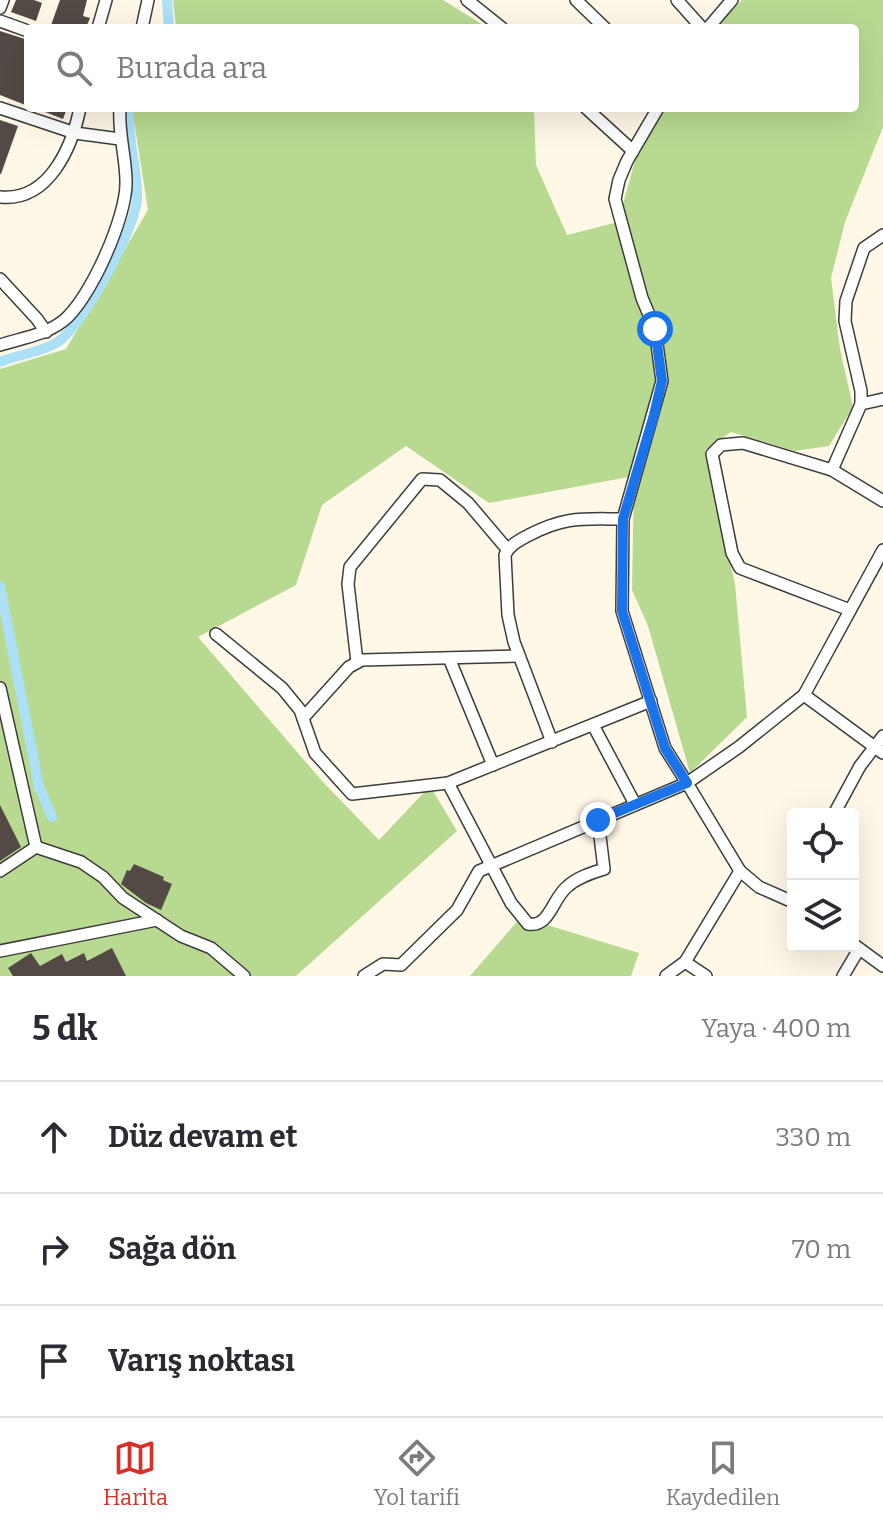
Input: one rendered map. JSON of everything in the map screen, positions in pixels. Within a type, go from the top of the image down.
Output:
[{"type":"street","points":[[0,8],[3,0]]},
{"type":"street","points":[[99,24],[106,0]]},
{"type":"street","points":[[143,24],[148,0]]},
{"type":"street","points":[[467,0],[497,24]]},
{"type":"street","points":[[576,0],[601,24]]},
{"type":"street","points":[[677,0],[701,24]]},
{"type":"street","points":[[709,24],[732,0]]},
{"type":"street","points":[[0,21],[24,30]]},
{"type":"street","points":[[0,108],[75,133],[120,139]]},
{"type":"street","points":[[0,197],[24,195],[51,176],[60,166],[75,133],[79,112]]},
{"type":"street","points":[[0,345],[46,332],[64,321],[78,307],[112,240],[123,208],[126,182],[120,112]]},
{"type":"street","points":[[590,112],[633,151]]},
{"type":"street","points":[[656,112],[619,180],[615,199],[642,298],[655,329],[662,381],[623,519],[622,611],[665,748],[740,871],[759,887],[787,896]]},
{"type":"street","points":[[832,470],[857,420],[861,404],[861,391],[845,321],[846,301],[864,248],[883,235]]},
{"type":"street","points":[[0,279],[46,332]]},
{"type":"street","points":[[861,404],[883,399]]},
{"type":"street","points":[[850,610],[740,568],[732,553],[712,454],[721,445],[743,443],[832,470],[883,501]]},
{"type":"street","points":[[357,662],[348,584],[350,567],[422,479],[440,480],[468,503],[507,549]]},
{"type":"street","points":[[552,742],[519,656],[508,615],[505,555],[507,549],[555,522],[623,519]]},
{"type":"street","points":[[364,976],[383,964],[400,970],[457,910],[479,871],[687,783],[739,747],[804,695],[883,550]]},
{"type":"street","points":[[216,634],[282,688],[300,710],[315,753],[352,794],[448,783],[651,701]]},
{"type":"street","points":[[303,718],[357,662],[519,656]]},
{"type":"street","points":[[449,658],[493,765]]},
{"type":"street","points":[[0,688],[36,847]]},
{"type":"street","points":[[804,695],[879,751]]},
{"type":"street","points":[[593,725],[635,804]]},
{"type":"street","points":[[837,808],[860,766],[879,751],[883,736]]},
{"type":"street","points":[[448,783],[511,903],[524,922],[532,925],[540,924],[547,918],[556,897],[567,886],[604,869],[598,820]]},
{"type":"street","points":[[0,871],[36,847]]},
{"type":"street","points":[[36,847],[81,862],[103,877],[123,898],[181,936],[211,948],[244,976]]},
{"type":"street","points":[[666,976],[685,962],[740,871]]},
{"type":"street","points":[[0,951],[157,920]]},
{"type":"street","points":[[859,948],[881,961]]},
{"type":"street","points":[[843,976],[853,952]]},
{"type":"street","points":[[685,962],[706,976]]},
{"type":"green space","points":[[173,0],[443,0],[482,24],[176,24]]},
{"type":"green space","points":[[742,0],[883,0],[883,127],[845,222],[831,278],[840,349],[853,407],[829,446],[795,451],[731,432],[705,450],[735,584],[747,717],[690,773],[648,626],[632,590],[634,476],[489,503],[406,446],[322,505],[296,585],[198,637],[323,782],[379,840],[430,786],[457,831],[296,976],[0,976],[0,369],[66,349],[148,210],[133,112],[534,112],[536,165],[567,235],[618,222],[639,146],[660,112],[859,112],[859,24],[719,24]]},
{"type":"green space","points":[[521,917],[639,953],[631,976],[470,976]]},
{"type":"building","points":[[16,0],[42,3],[36,21],[11,12]]},
{"type":"building","points":[[60,0],[87,0],[83,16],[90,18],[88,24],[51,24]]},
{"type":"building","points":[[0,31],[24,39],[24,104],[0,95]]},
{"type":"building","points":[[45,112],[66,112],[63,119]]},
{"type":"building","points":[[0,120],[18,126],[1,174],[0,174]]},
{"type":"building","points":[[0,805],[21,847],[0,861]]},
{"type":"building","points":[[134,864],[164,877],[163,880],[172,884],[161,910],[121,884],[127,870],[130,871]]},
{"type":"building","points":[[112,948],[126,976],[13,976],[8,968],[31,953],[40,966],[62,954],[66,962],[84,953],[87,961]]},
{"type":"waterway","points":[[167,0],[169,24]]},
{"type":"waterway","points":[[0,362],[58,342],[81,317],[118,253],[137,199],[129,112]]},
{"type":"waterway","points":[[0,586],[39,787],[52,817]]},
{"type":"route","points":[[598,820],[687,783],[665,748],[622,611],[623,519],[662,381],[655,329]]}]
